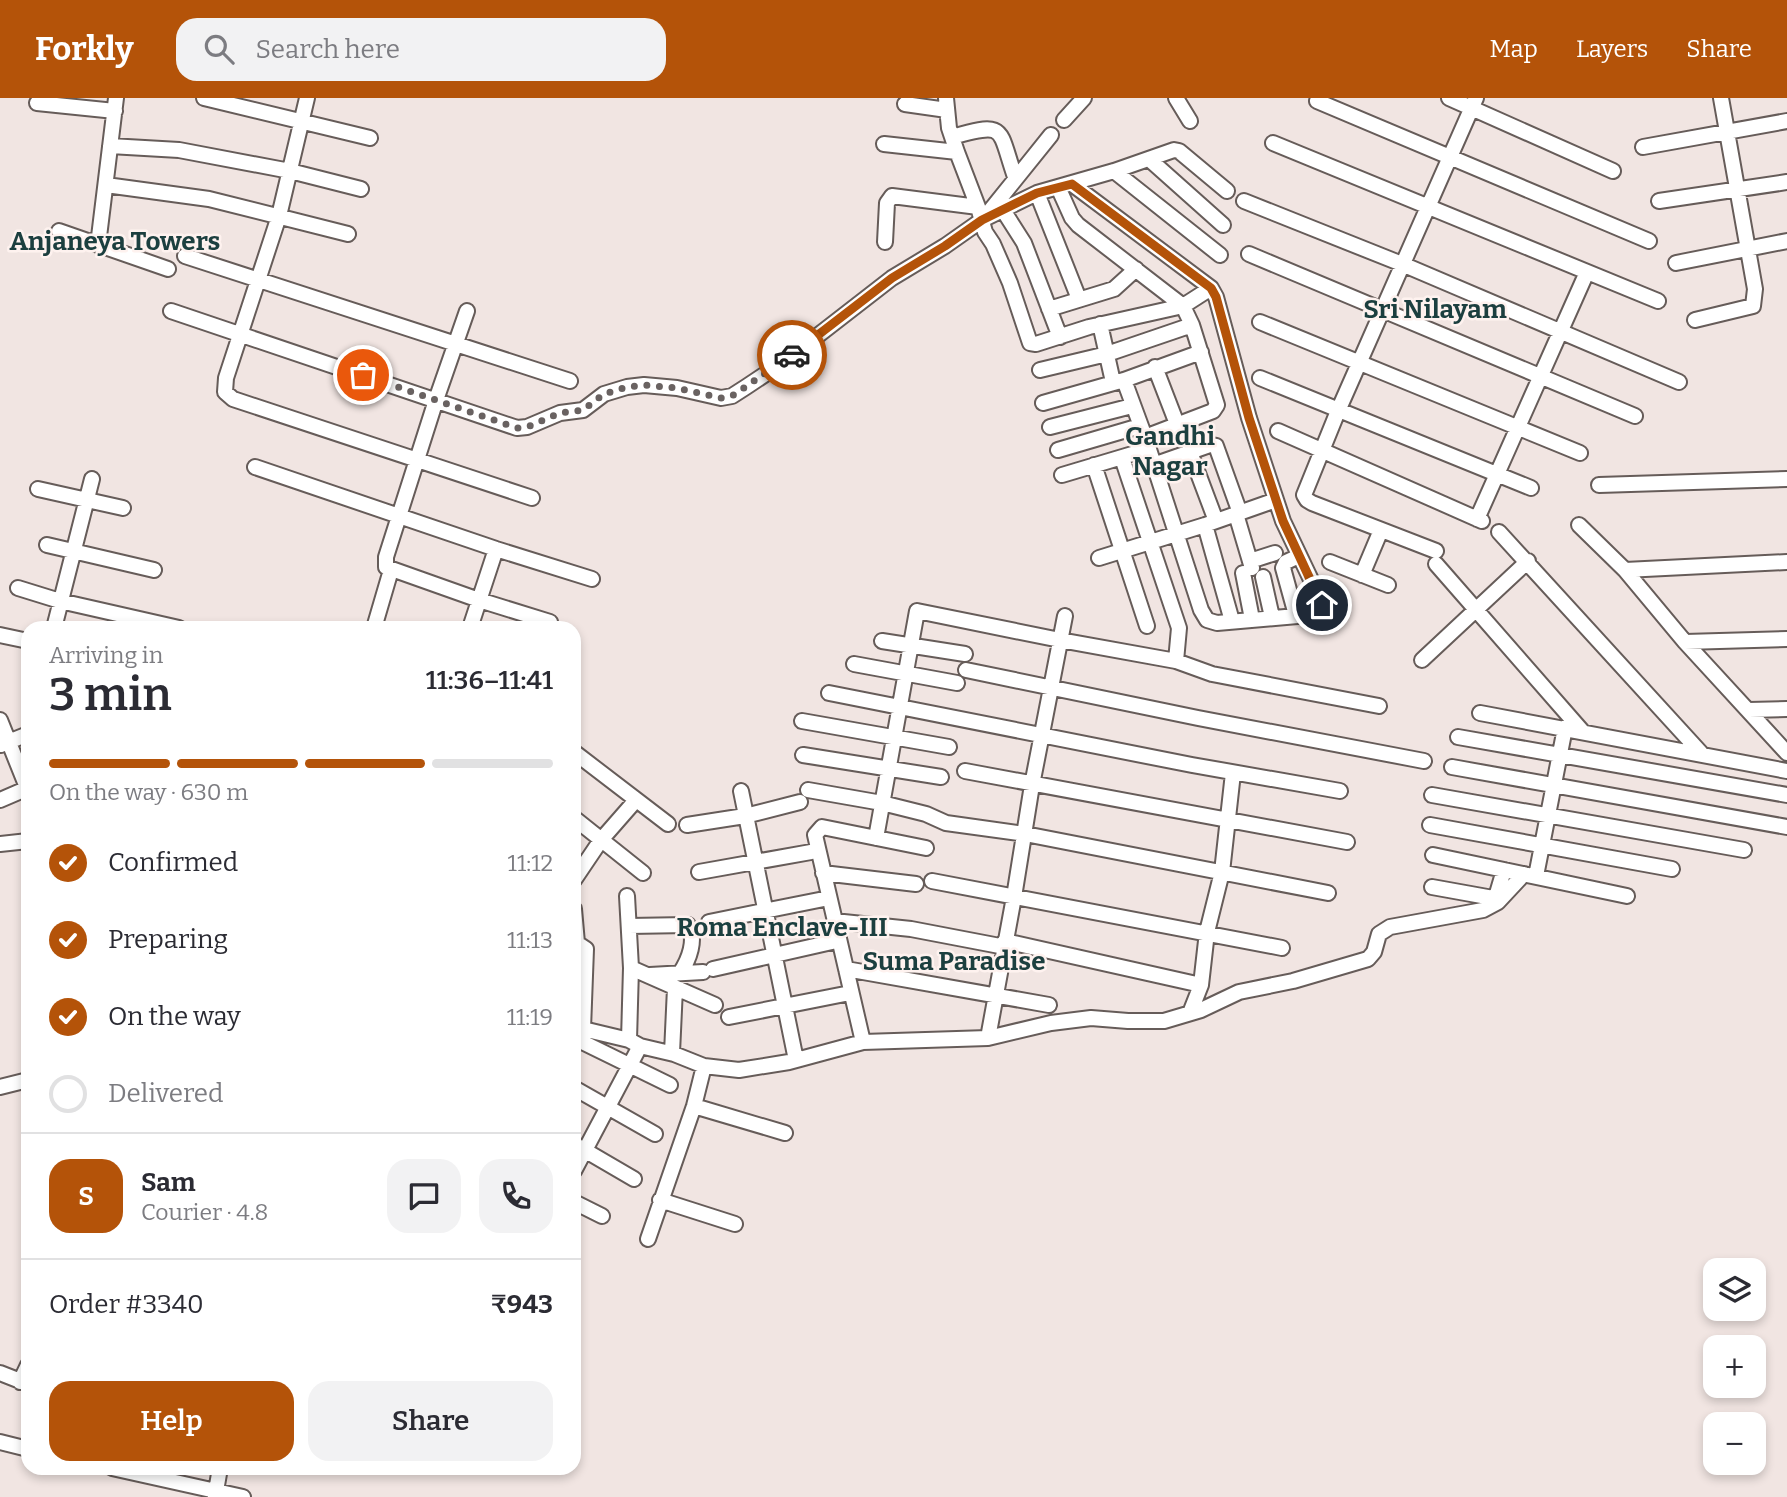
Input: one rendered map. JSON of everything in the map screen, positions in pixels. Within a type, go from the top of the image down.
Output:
[{"type":"street","points":[[204,98],[370,138]]},
{"type":"street","points":[[307,98],[279,216],[225,383],[225,392],[228,396],[416,461],[532,498]]},
{"type":"street","points":[[1064,120],[1084,98]]},
{"type":"street","points":[[1176,98],[1190,121]]},
{"type":"street","points":[[1449,98],[1474,103],[1613,171]]},
{"type":"street","points":[[1695,320],[1753,306],[1755,289],[1721,98]]},
{"type":"street","points":[[1317,101],[1648,241]]},
{"type":"street","points":[[37,103],[116,105],[98,245]]},
{"type":"street","points":[[1474,103],[1321,450],[1304,495],[1307,500],[1381,530],[1436,557],[1476,610],[1583,732]]},
{"type":"street","points":[[905,104],[947,104],[957,152],[985,232],[1010,283],[1029,342],[1033,344],[1100,324],[1183,306],[1211,288]]},
{"type":"street","points":[[1643,147],[1787,121]]},
{"type":"street","points":[[952,137],[993,128],[1000,134],[1015,177]]},
{"type":"street","points":[[171,312],[517,428],[527,427],[560,413],[583,410],[604,394],[627,387],[644,385],[677,388],[721,398],[732,396],[785,361],[892,278],[945,246],[980,214],[1051,135]]},
{"type":"street","points":[[1273,143],[1658,301]]},
{"type":"street","points":[[884,144],[957,152]]},
{"type":"street","points":[[110,146],[178,150],[361,189]]},
{"type":"street","points":[[885,242],[887,203],[892,196],[980,214],[1003,210],[1037,193],[1174,150],[1179,151],[1227,191]]},
{"type":"street","points":[[1149,159],[1223,225]]},
{"type":"street","points":[[1114,171],[1220,256]]},
{"type":"street","points":[[1659,201],[1787,182]]},
{"type":"street","points":[[106,185],[209,199],[348,234]]},
{"type":"street","points":[[1058,450],[1145,437],[1213,411],[1217,405],[1192,325],[1183,306],[1077,225],[1072,218],[1065,185]]},
{"type":"street","points":[[1065,185],[1211,288],[1216,297],[1249,418],[1283,521],[1323,610],[1320,614],[1211,624],[1207,620],[1201,610],[1145,437],[1107,354],[1100,324]]},
{"type":"street","points":[[1037,193],[1079,299]]},
{"type":"street","points":[[1244,201],[1402,264],[1679,382]]},
{"type":"street","points":[[1003,210],[1024,243],[1060,337]]},
{"type":"street","points":[[59,231],[168,269]]},
{"type":"street","points":[[1676,263],[1787,241]]},
{"type":"street","points":[[1249,254],[1635,416]]},
{"type":"street","points":[[185,256],[570,381]]},
{"type":"street","points":[[1049,309],[1114,289],[1136,270]]},
{"type":"street","points":[[1278,431],[1480,520],[1497,474],[1587,272]]},
{"type":"street","points":[[467,312],[416,461],[386,557],[386,567],[547,621]]},
{"type":"street","points":[[1260,322],[1580,453]]},
{"type":"street","points":[[1040,370],[1107,354],[1192,325]]},
{"type":"street","points":[[1043,403],[1119,381],[1201,352]]},
{"type":"street","points":[[1155,367],[1177,424]]},
{"type":"street","points":[[1260,378],[1531,488]]},
{"type":"street","points":[[1050,427],[1132,405]]},
{"type":"street","points":[[1062,475],[1122,458],[1145,437]]},
{"type":"street","points":[[1153,465],[1210,445],[1216,446],[1238,514],[1252,570],[1272,617]]},
{"type":"street","points":[[1190,452],[1211,523],[1232,621]]},
{"type":"street","points":[[1122,458],[1178,628],[1176,660]]},
{"type":"street","points":[[1094,466],[1147,626]]},
{"type":"street","points":[[255,467],[592,579]]},
{"type":"street","points":[[56,621],[92,479]]},
{"type":"street","points":[[1599,485],[1787,479]]},
{"type":"street","points":[[37,489],[123,508]]},
{"type":"street","points":[[1099,558],[1176,535],[1276,500]]},
{"type":"street","points":[[1579,525],[1625,570],[1685,642],[1787,753]]},
{"type":"street","points":[[1362,575],[1381,530]]},
{"type":"street","points":[[1499,532],[1701,753]]},
{"type":"street","points":[[47,545],[155,570]]},
{"type":"street","points":[[472,621],[496,549]]},
{"type":"street","points":[[1252,570],[1275,553]]},
{"type":"street","points":[[1296,615],[1283,568],[1286,562],[1299,556]]},
{"type":"street","points":[[1422,660],[1528,561]]},
{"type":"street","points":[[1330,562],[1388,585]]},
{"type":"street","points":[[1625,570],[1787,562]]},
{"type":"street","points":[[376,621],[391,570]]},
{"type":"street","points":[[1252,570],[1252,619]]},
{"type":"street","points":[[18,588],[60,601],[148,621]]},
{"type":"street","points":[[876,838],[917,611],[1176,660],[1212,674],[1379,706]]},
{"type":"street","points":[[988,1038],[1032,785],[1065,616]]},
{"type":"street","points":[[0,635],[21,640]]},
{"type":"street","points":[[1685,642],[1787,639]]},
{"type":"street","points":[[882,641],[965,654]]},
{"type":"street","points":[[854,664],[957,683]]},
{"type":"street","points":[[966,670],[1424,761]]},
{"type":"street","points":[[829,693],[1233,773],[1340,791]]},
{"type":"street","points":[[1749,710],[1787,709]]},
{"type":"street","points":[[1480,713],[1787,771]]},
{"type":"street","points":[[0,720],[4,744],[21,776]]},
{"type":"street","points":[[802,721],[949,747]]},
{"type":"street","points":[[581,1033],[635,1043],[704,1066],[739,1070],[796,1060],[863,1042],[988,1038],[1051,1023],[1091,1018],[1157,1022],[1190,1013],[1239,992],[1293,981],[1368,959],[1374,952],[1379,934],[1390,927],[1483,910],[1498,902],[1530,875],[1542,845],[1565,728]]},
{"type":"street","points":[[4,744],[21,737]]},
{"type":"street","points":[[1458,737],[1787,795]]},
{"type":"street","points":[[803,755],[941,777]]},
{"type":"street","points":[[581,757],[668,824]]},
{"type":"street","points":[[1452,767],[1787,827]]},
{"type":"street","points":[[965,771],[1347,842]]},
{"type":"street","points":[[1190,1013],[1201,985],[1207,932],[1222,872],[1233,773]]},
{"type":"street","points":[[741,791],[796,1060]]},
{"type":"street","points":[[0,800],[21,792]]},
{"type":"street","points":[[1432,794],[1744,850]]},
{"type":"street","points":[[687,825],[745,816],[804,796],[882,803],[926,814],[946,823],[1025,834],[1328,893]]},
{"type":"street","points":[[581,870],[601,840],[636,800]]},
{"type":"street","points":[[581,824],[643,873]]},
{"type":"street","points":[[1430,825],[1672,869]]},
{"type":"street","points":[[863,1042],[816,835],[822,827],[926,848]]},
{"type":"street","points":[[0,844],[21,842]]},
{"type":"street","points":[[699,872],[811,852]]},
{"type":"street","points":[[1433,855],[1627,896]]},
{"type":"street","points":[[1432,887],[1493,898],[1496,897],[1504,870]]},
{"type":"street","points":[[823,873],[916,884]]},
{"type":"street","points":[[932,881],[1282,948]]},
{"type":"street","points":[[581,1146],[608,1108],[631,1066],[635,1043],[627,896]]},
{"type":"street","points":[[709,922],[824,899]]},
{"type":"street","points":[[834,921],[911,929],[1005,944],[1201,985]]},
{"type":"street","points":[[629,926],[688,925],[692,931],[690,955],[680,973]]},
{"type":"street","points":[[649,975],[708,971],[832,942]]},
{"type":"street","points":[[581,946],[586,949],[581,995]]},
{"type":"street","points":[[631,968],[715,1005]]},
{"type":"street","points":[[846,969],[1049,1005]]},
{"type":"street","points":[[673,1054],[675,988]]},
{"type":"street","points":[[729,1017],[845,994]]},
{"type":"street","points":[[581,1035],[631,1066],[670,1085]]},
{"type":"street","points":[[648,1240],[694,1106],[704,1066]]},
{"type":"street","points":[[0,1087],[21,1082]]},
{"type":"street","points":[[581,1092],[655,1134]]},
{"type":"street","points":[[694,1106],[785,1133]]},
{"type":"street","points":[[581,1148],[634,1179]]},
{"type":"street","points":[[660,1200],[735,1224]]},
{"type":"street","points":[[581,1206],[602,1216]]},
{"type":"street","points":[[0,1373],[21,1382]]},
{"type":"street","points":[[0,1443],[21,1448]]},
{"type":"street","points":[[140,1475],[216,1494],[243,1497]]},
{"type":"street","points":[[216,1494],[219,1475]]},
{"type":"way so far","points":[[363,375],[517,428],[527,427],[560,413],[583,410],[604,394],[627,387],[644,385],[677,388],[721,398],[732,396],[792,355]]},
{"type":"district","name":"Anjaneya Towers","points":[[115,241]]},
{"type":"district","name":"Sri Nilayam","points":[[1435,309]]},
{"type":"district","name":"Gandhi Nagar","points":[[1170,451]]},
{"type":"district","name":"Roma Enclave-III","points":[[782,927]]},
{"type":"district","name":"Suma Paradise","points":[[954,961]]},
{"type":"route","points":[[792,355],[892,278],[982,220],[1037,193],[1072,184],[1211,288],[1216,297],[1249,418],[1283,521],[1322,605]]}]
